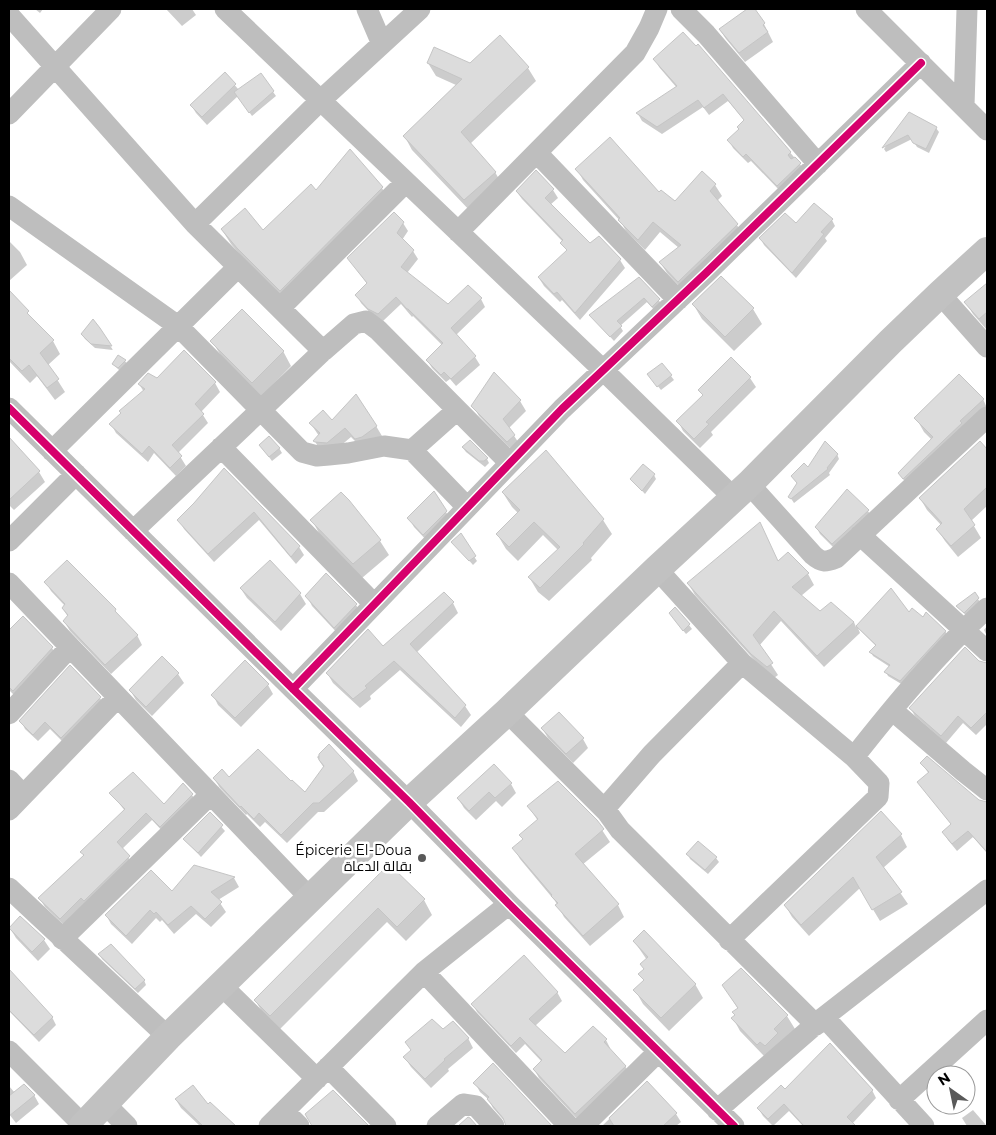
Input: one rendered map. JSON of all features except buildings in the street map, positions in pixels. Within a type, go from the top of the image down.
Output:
[{"type":"main road","points":[[83,1126],[168,1036],[409,802],[507,712],[657,568],[742,491],[940,294],[987,251]]},
{"type":"street","points":[[9,114],[111,9]]},
{"type":"street","points":[[224,9],[603,370],[820,562],[836,558],[987,418]]},
{"type":"street","points":[[367,9],[382,44]]},
{"type":"street","points":[[195,224],[321,100],[420,9]]},
{"type":"street","points":[[458,232],[635,53],[657,9]]},
{"type":"street","points":[[681,9],[706,34],[818,164]]},
{"type":"street","points":[[866,9],[987,130]]},
{"type":"street","points":[[964,106],[967,9]]},
{"type":"street","points":[[9,15],[195,224],[323,351]]},
{"type":"street","points":[[293,689],[567,404],[678,300],[921,63]]},
{"type":"street","points":[[538,153],[678,300]]},
{"type":"street","points":[[280,308],[406,182]]},
{"type":"street","points":[[9,206],[178,326],[302,452],[316,456],[384,446],[412,450],[467,507]]},
{"type":"street","points":[[52,451],[238,267]]},
{"type":"street","points":[[940,294],[987,348]]},
{"type":"street","points":[[133,531],[323,351],[354,324],[366,321],[378,330],[510,463]]},
{"type":"street","points":[[9,408],[409,802],[728,1121],[820,1021],[986,892]]},
{"type":"street","points":[[412,450],[457,410]]},
{"type":"street","points":[[221,447],[374,604]]},
{"type":"street","points":[[9,541],[76,474]]},
{"type":"street","points":[[860,535],[987,651]]},
{"type":"street","points":[[657,568],[742,662],[854,757],[879,783],[878,797],[729,940]]},
{"type":"street","points":[[9,583],[310,898]]},
{"type":"street","points":[[854,757],[892,710],[964,630],[987,608]]},
{"type":"street","points":[[9,714],[70,647]]},
{"type":"street","points":[[607,812],[606,807],[652,754],[742,662]]},
{"type":"street","points":[[9,810],[118,698]]},
{"type":"street","points":[[892,710],[962,772],[987,790]]},
{"type":"street","points":[[507,712],[607,812],[620,830],[729,940],[820,1021],[924,1126]]},
{"type":"street","points":[[9,780],[24,795]]},
{"type":"street","points":[[62,939],[211,794]]},
{"type":"street","points":[[9,888],[168,1036]]},
{"type":"street","points":[[269,1126],[424,972],[509,904]]},
{"type":"street","points":[[424,972],[569,1126]]},
{"type":"street","points":[[221,985],[386,1126]]},
{"type":"street","points":[[899,1100],[987,1020]]},
{"type":"street","points":[[9,1051],[83,1126]]},
{"type":"street","points":[[583,1126],[658,1052]]},
{"type":"street","points":[[105,1104],[127,1126]]},
{"type":"street","points":[[436,1126],[463,1104],[476,1106],[494,1126]]},
{"type":"street","points":[[284,1111],[299,1126]]},
{"type":"cycle path","points":[[293,689],[562,409],[706,273],[921,63]]},
{"type":"cycle path","points":[[9,408],[409,802],[509,904],[734,1126]]},
{"type":"place","name":"Épicerie El-Doua بقالة الدعاة","points":[[422,858]]}]
